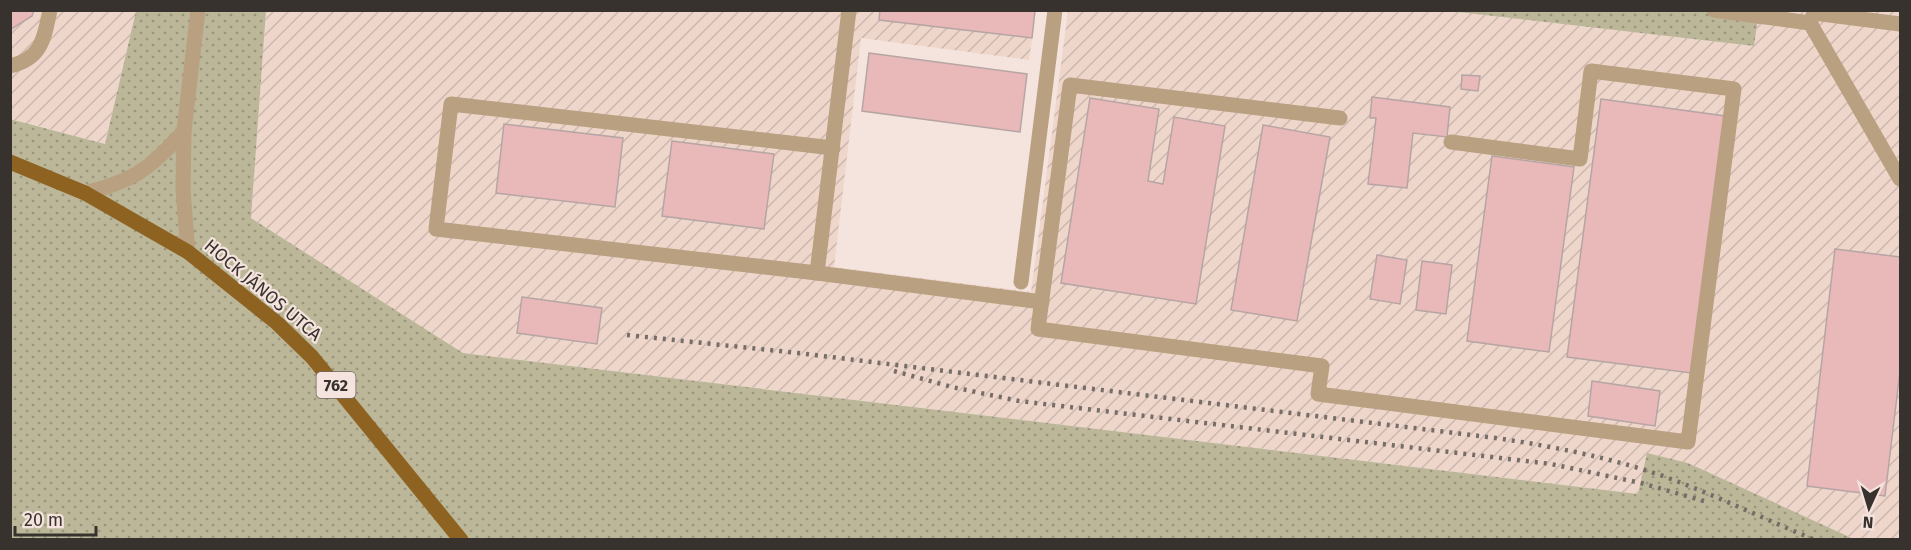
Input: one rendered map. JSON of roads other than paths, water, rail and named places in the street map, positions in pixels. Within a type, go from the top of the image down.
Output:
[{"type":"main road","name":"HOCK JÁNOS UTCA","points":[[10,162],[85,193],[188,252],[277,323],[312,357],[461,540]]},
{"type":"street","points":[[10,66],[32,58],[44,36],[50,10]]},
{"type":"street","points":[[188,252],[183,190],[184,131],[198,10]]},
{"type":"street","points":[[817,273],[849,10]]},
{"type":"street","points":[[1021,282],[1055,10]]},
{"type":"street","points":[[1714,10],[1810,23]]},
{"type":"street","points":[[1810,23],[1814,13],[1900,24]]},
{"type":"street","points":[[1810,23],[1900,179]]},
{"type":"street","points":[[1340,118],[1070,85],[1038,329],[1322,366],[1318,394],[1688,441],[1734,89],[1591,71],[1580,159],[1451,142]]},
{"type":"street","points":[[833,148],[451,104],[436,229],[817,273],[1042,302]]},
{"type":"street","points":[[85,193],[110,187],[149,167],[184,131]]},
{"type":"railway","points":[[627,335],[798,353],[1541,445],[1606,459],[1671,479],[1815,540]]},
{"type":"railway","points":[[894,371],[952,387],[1019,401],[1551,464],[1641,483],[1704,501]]}]
